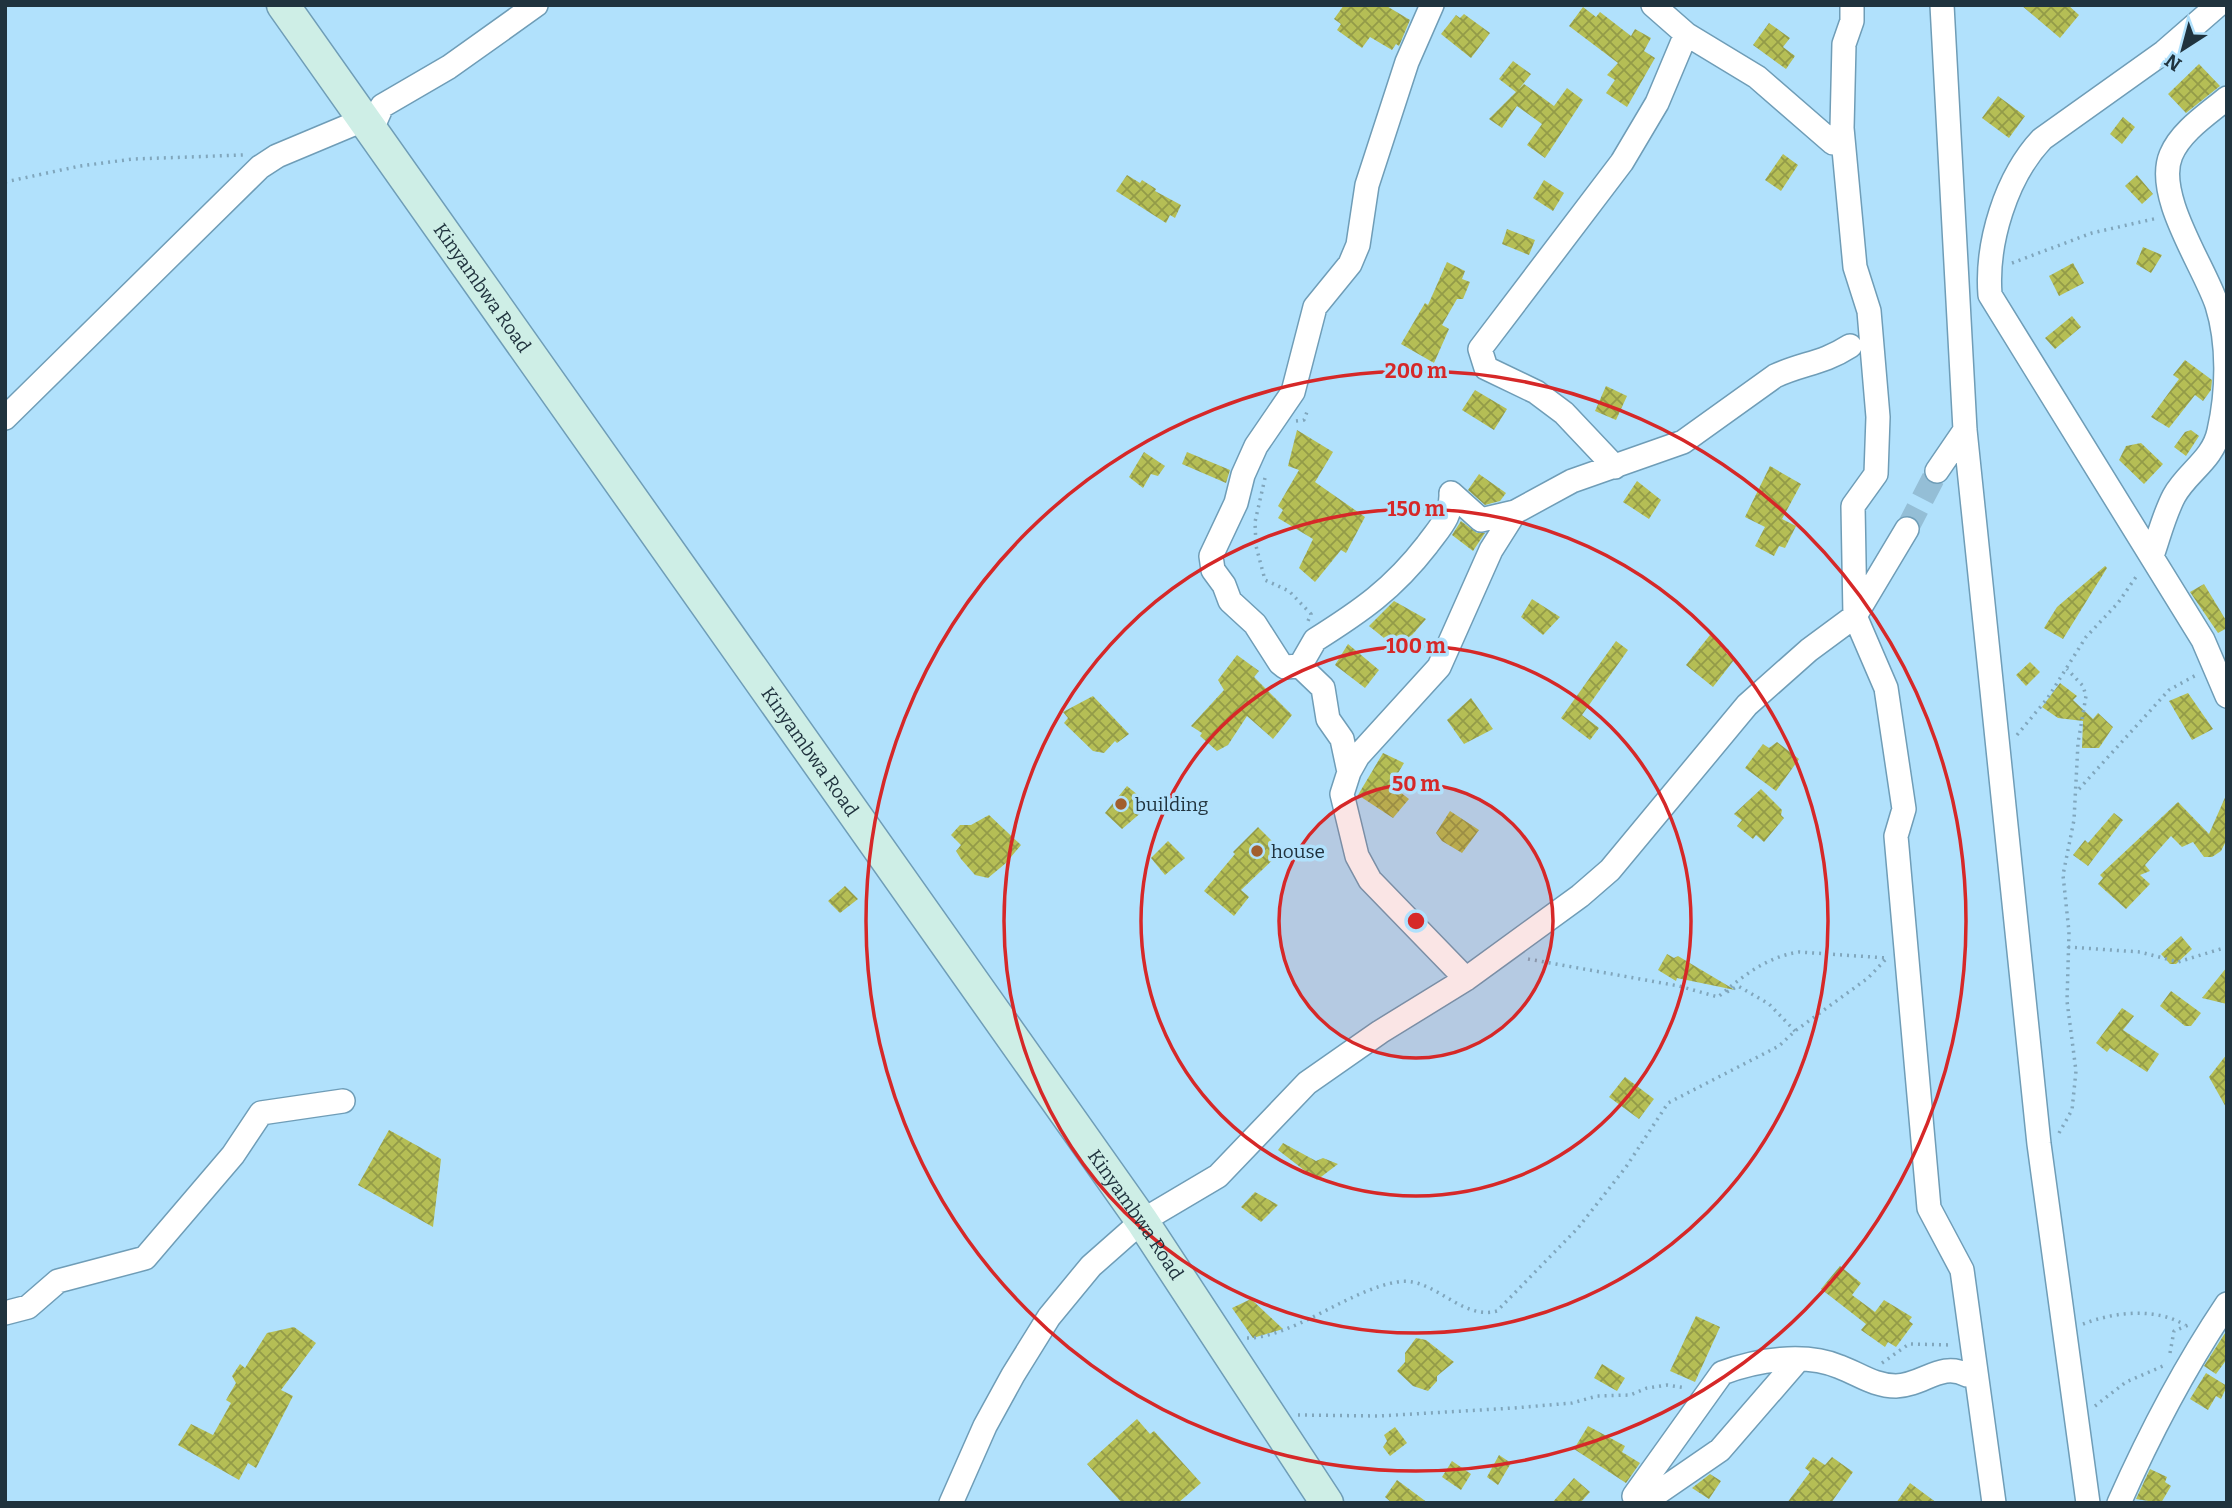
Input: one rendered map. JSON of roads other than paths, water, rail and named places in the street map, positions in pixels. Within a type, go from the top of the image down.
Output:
[{"type":"street","name":"Kinyambwa Road","points":[[282,5],[1142,1221],[1327,1503]]},
{"type":"street","points":[[5,418],[260,167],[278,156],[367,125],[382,106],[449,67],[537,5]]},
{"type":"street","points":[[1432,5],[1407,62],[1367,185],[1358,245],[1350,264],[1315,307],[1293,391],[1256,446],[1243,475],[1236,503],[1211,556],[1213,570],[1224,585],[1230,601],[1255,624],[1280,663],[1285,667],[1303,657],[1315,640],[1377,601],[1404,575],[1452,512],[1451,494],[1481,520],[1515,512],[1573,481],[1683,442],[1774,376],[1790,369],[1820,363],[1850,346]]},
{"type":"street","points":[[1653,5],[1686,34],[1757,77],[1833,143]]},
{"type":"street","points":[[1852,5],[1852,21],[1844,44],[1842,128],[1855,267],[1869,311],[1878,417],[1876,474],[1853,506],[1856,616],[1886,688],[1904,809],[1896,836],[1930,1209],[1962,1270],[1994,1503]]},
{"type":"street","points":[[1942,5],[1965,430],[2039,1144],[2088,1503]]},
{"type":"street","points":[[2218,5],[2164,52],[2042,139],[2028,154],[2008,195],[1995,238],[1990,295],[2203,640],[2227,696]]},
{"type":"street","points":[[1615,467],[1564,412],[1536,393],[1486,368],[1480,349],[1622,162],[1657,103],[1686,34]]},
{"type":"street","points":[[2152,556],[2175,494],[2212,451],[2219,431],[2226,342],[2216,304],[2178,216],[2169,186],[2171,155],[2188,132],[2227,98]]},
{"type":"street","points":[[1937,471],[1965,430]]},
{"type":"street","points":[[1466,979],[1370,880],[1357,856],[1342,794],[1358,756],[1439,667],[1491,550],[1515,512]]},
{"type":"street","points":[[951,1503],[985,1426],[1049,1317],[1077,1280],[1142,1221],[1218,1176],[1307,1083],[1380,1032],[1466,979],[1610,870],[1747,705],[1809,650],[1856,616],[1907,529]]},
{"type":"street","points":[[1303,657],[1323,688],[1328,719],[1342,739],[1349,772]]},
{"type":"street","points":[[5,1314],[28,1307],[58,1281],[145,1258],[233,1155],[261,1113],[343,1101]]},
{"type":"street","points":[[2119,1503],[2147,1439],[2220,1313]]},
{"type":"street","points":[[1638,1500],[1722,1373],[1774,1360],[1798,1360],[1825,1362],[1860,1378],[1892,1386],[1925,1380],[1945,1369],[1954,1368],[1967,1375]]},
{"type":"street","points":[[1638,1500],[1720,1450],[1798,1360]]},
{"type":"tunnel","points":[[1907,529],[1937,471]]},
{"type":"place","name":"building","points":[[1121,804]]},
{"type":"place","name":"house","points":[[1257,851]]}]
